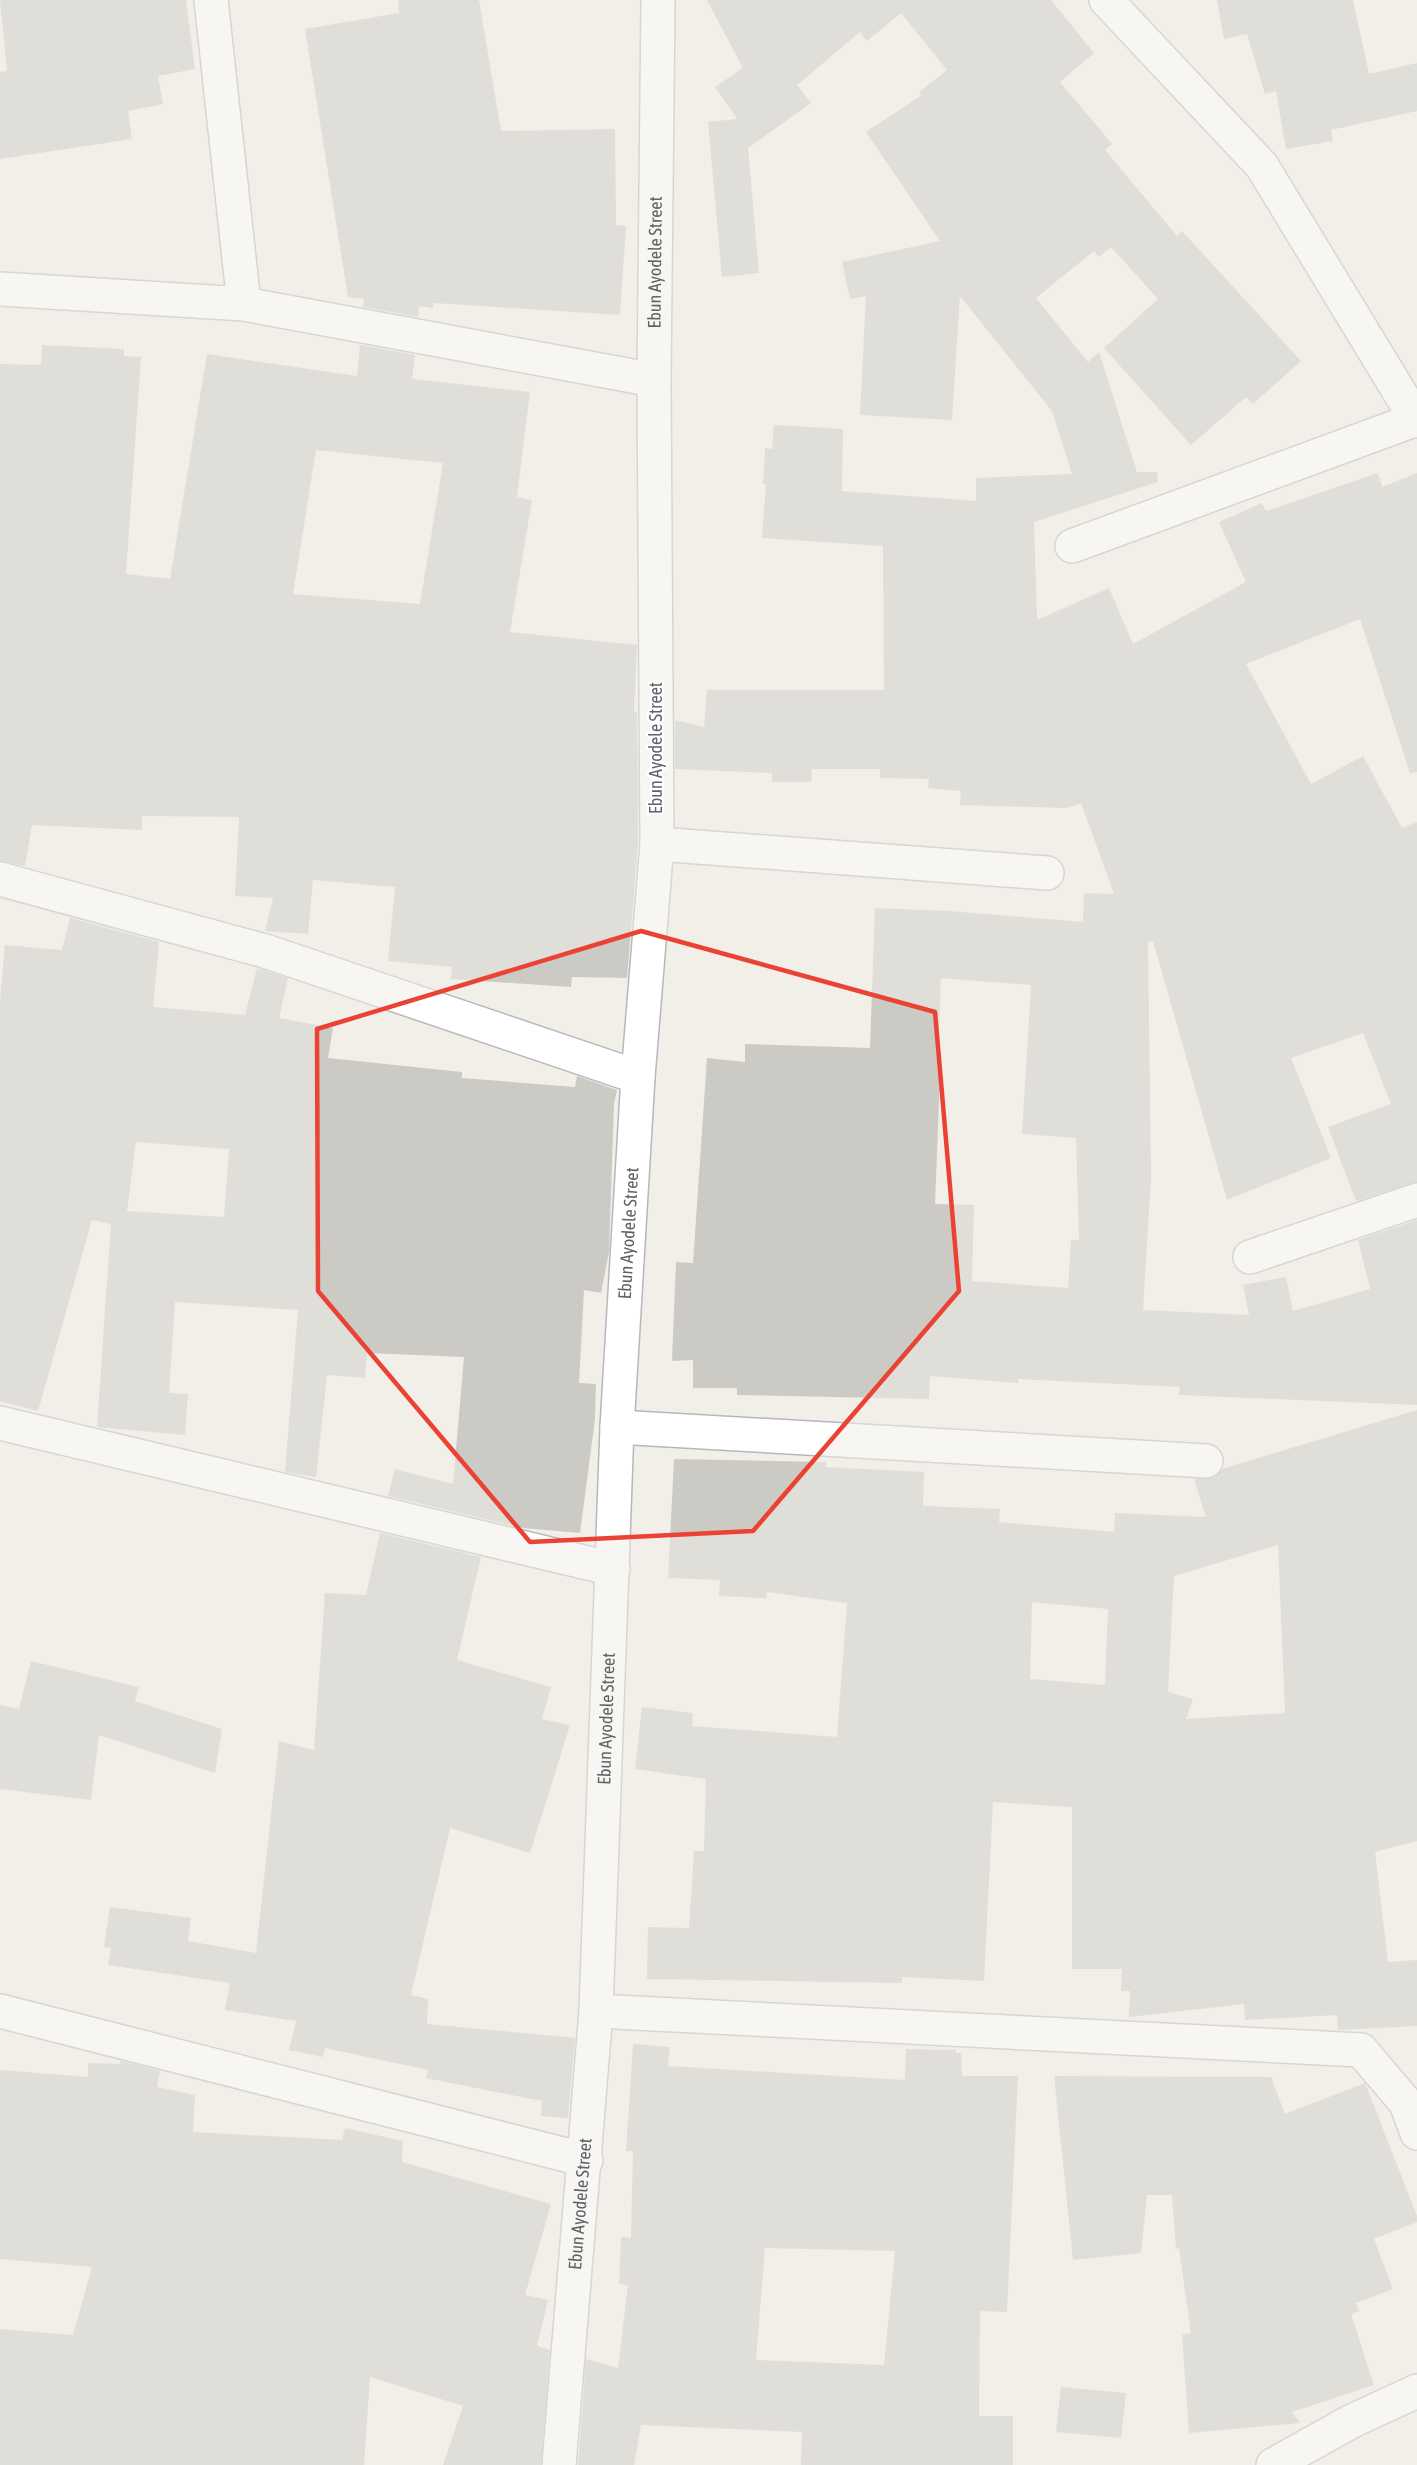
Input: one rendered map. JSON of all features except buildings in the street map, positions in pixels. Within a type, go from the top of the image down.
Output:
[{"type":"street","points":[[212,0],[244,304]]},
{"type":"street","name":"Ebun Ayodele Street","points":[[559,2465],[586,2160],[596,2011],[618,1427],[638,1077],[657,844],[654,380],[658,0]]},
{"type":"street","points":[[1072,546],[1417,420],[1262,166],[1106,0]]},
{"type":"street","points":[[0,289],[244,304],[654,380]]},
{"type":"street","points":[[657,844],[1047,873]]},
{"type":"street","points":[[0,879],[265,951],[638,1077]]},
{"type":"street","points":[[1250,1257],[1417,1200]]},
{"type":"street","points":[[0,1423],[613,1569]]},
{"type":"street","points":[[618,1427],[1206,1461]]},
{"type":"street","points":[[0,2011],[586,2160]]},
{"type":"street","points":[[596,2011],[1361,2050],[1406,2103],[1417,2133]]},
{"type":"street","points":[[1273,2465],[1352,2421],[1417,2391]]},
{"type":"highlighted area","points":[[641,931],[935,1012],[959,1291],[753,1531],[530,1542],[318,1291],[317,1029]]}]
